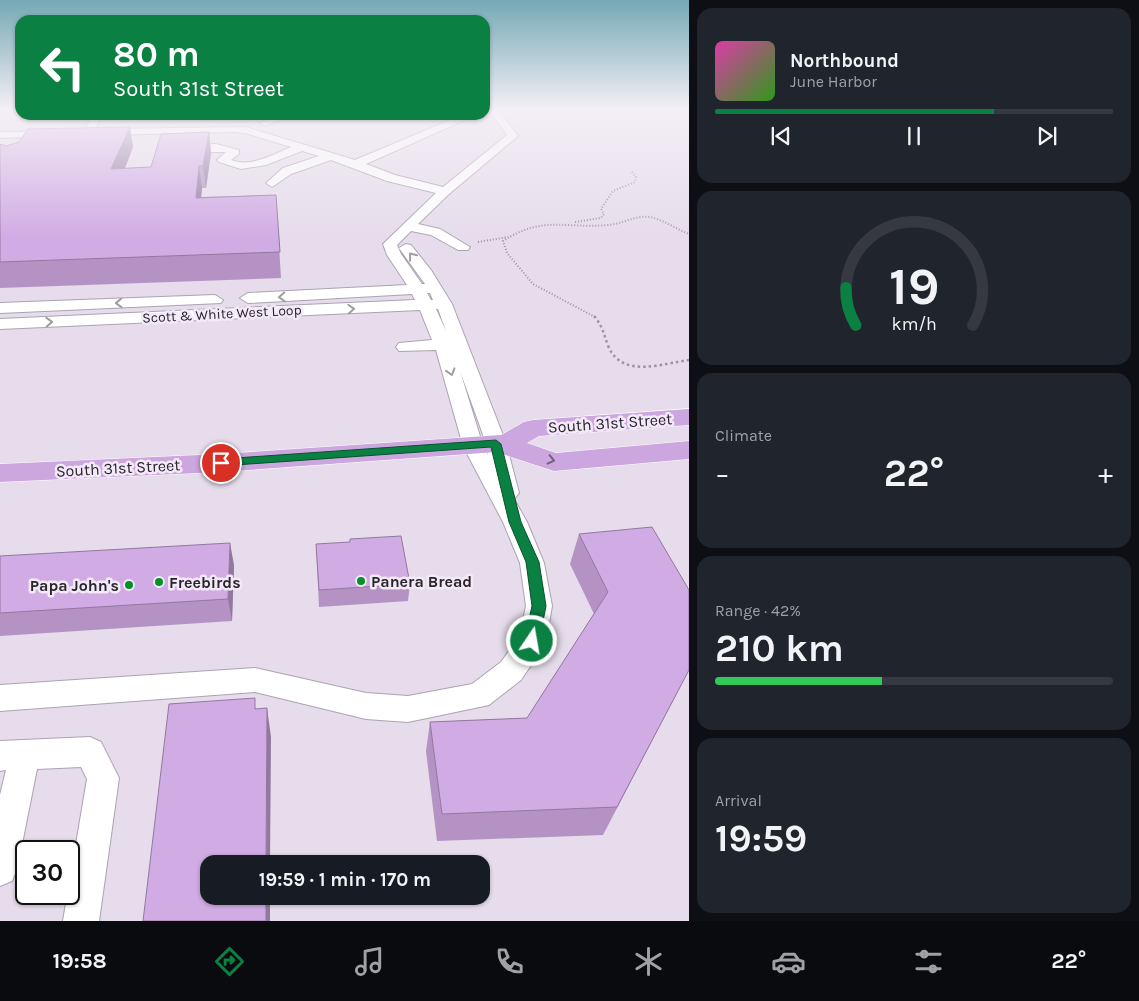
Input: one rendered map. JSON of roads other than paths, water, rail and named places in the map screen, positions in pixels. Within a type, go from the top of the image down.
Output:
[{"type":"main road","name":"South 31st Street","points":[[0,473],[230,462],[491,445],[534,428],[689,417]]},
{"type":"main road","name":"South 31st Street","points":[[491,445],[554,462],[689,450]]},
{"type":"street","points":[[241,152],[256,159],[256,163],[288,152]]},
{"type":"street","points":[[318,152],[402,182],[445,191]]},
{"type":"street","points":[[361,152],[376,156]]},
{"type":"street","points":[[356,164],[385,152]]},
{"type":"street","points":[[0,698],[255,680],[366,706],[408,708],[479,696],[511,671],[532,641],[539,606],[532,562],[515,522],[491,445],[451,345],[410,276],[394,255],[390,244],[445,191],[490,152]]},
{"type":"street","points":[[272,183],[287,171],[331,156]]},
{"type":"street","points":[[404,232],[435,232],[463,247]]},
{"type":"street","points":[[404,232],[444,304],[451,345]]},
{"type":"street","name":"Scott & White West Loop","points":[[0,324],[85,321],[319,302],[435,288]]},
{"type":"street","points":[[319,302],[320,328]]},
{"type":"street","name":"Scott & White West Loop","points":[[0,308],[92,304],[319,302],[444,304]]},
{"type":"street","points":[[79,339],[92,304]]},
{"type":"street","points":[[405,347],[451,345]]},
{"type":"street","points":[[0,869],[13,755],[90,752],[103,778],[80,921]]},
{"type":"place","name":"Panera Bread","points":[[361,581]]},
{"type":"place","name":"Freebirds","points":[[159,582]]},
{"type":"place","name":"Papa John's","points":[[129,585]]}]
